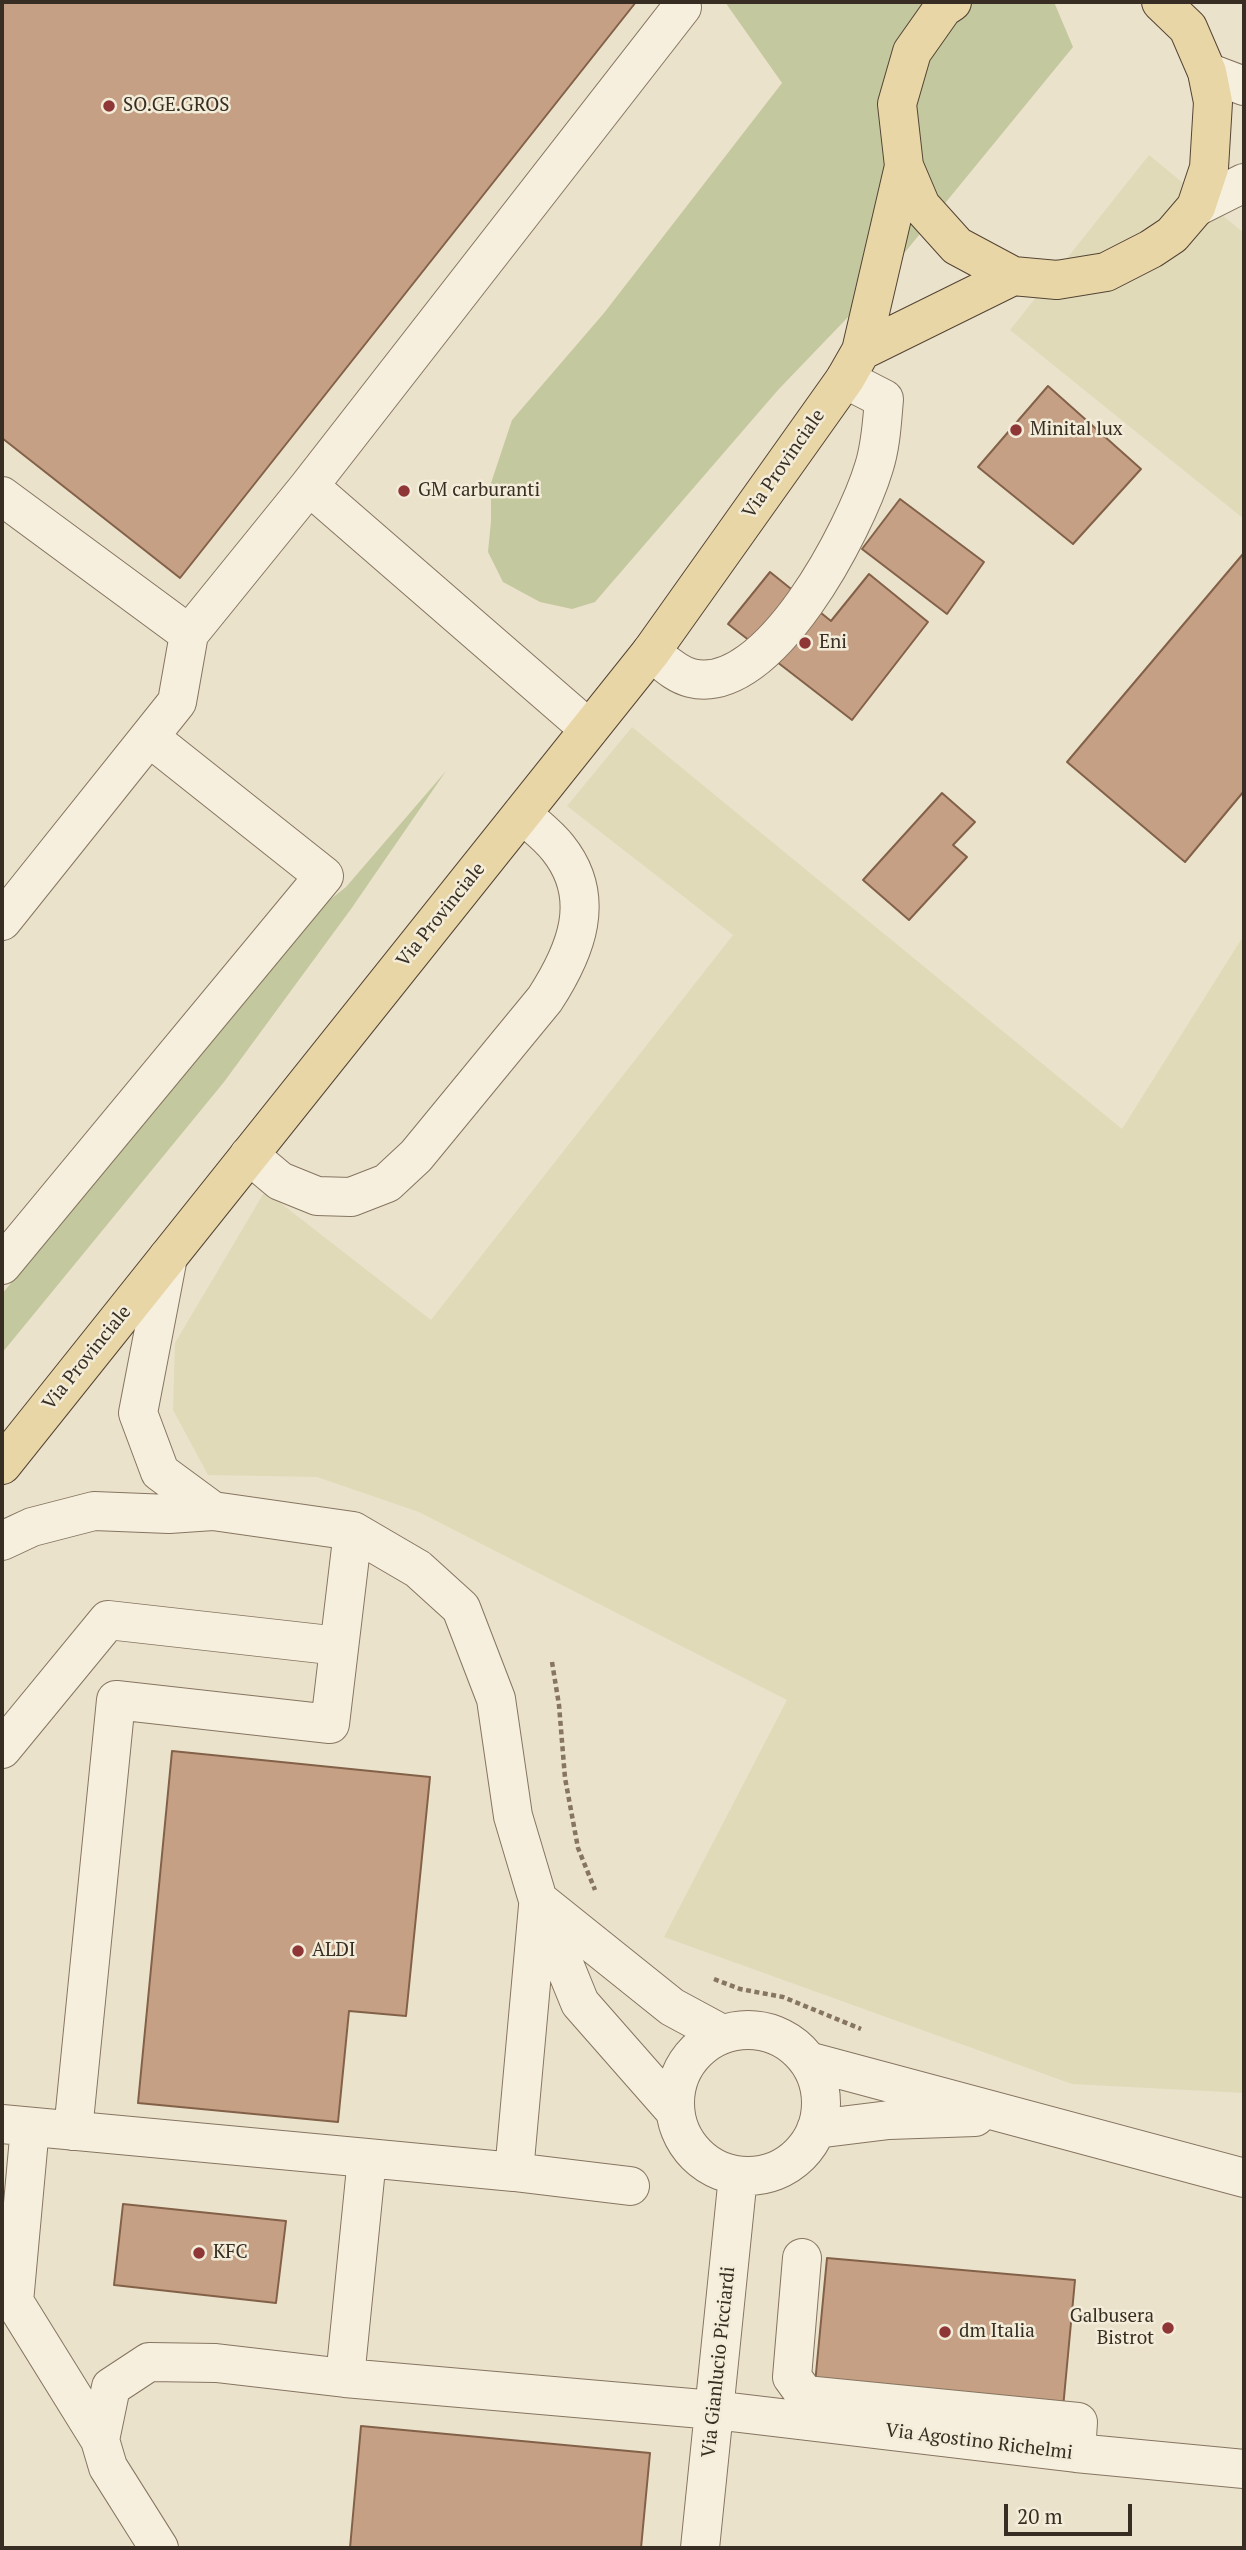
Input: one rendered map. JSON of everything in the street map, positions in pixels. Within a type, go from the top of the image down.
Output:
[{"type":"main road","name":"Via Provinciale","points":[[952,2],[943,8],[912,52],[908,65],[897,104],[904,166],[921,206],[957,246],[1013,276],[1058,280],[1107,272],[1151,249],[1172,235],[1196,207],[1209,168],[1213,102],[1194,15],[1161,2]]},
{"type":"main road","name":"Via Provinciale","points":[[2,1465],[651,652],[853,365],[904,166]]},
{"type":"main road","name":"Via Provinciale","points":[[853,365],[1013,276]]},
{"type":"street","points":[[2,921],[177,702],[189,634],[309,486],[673,18],[681,6],[679,2]]},
{"type":"street","points":[[1207,72],[1244,86]]},
{"type":"street","points":[[1196,207],[1244,183]]},
{"type":"street","points":[[651,652],[676,673],[693,678],[722,677],[750,664],[761,655],[803,605],[825,572],[862,499],[880,445],[884,399],[853,365]]},
{"type":"street","points":[[309,486],[590,729]]},
{"type":"street","points":[[2,496],[189,634]]},
{"type":"street","points":[[2,1265],[324,876],[149,737]]},
{"type":"street","points":[[249,1155],[280,1181],[317,1196],[351,1197],[387,1183],[416,1156],[545,999],[573,949],[579,925],[577,882],[556,845],[522,814]]},
{"type":"street","points":[[168,1257],[138,1413],[160,1472],[213,1511]]},
{"type":"street","points":[[2,1541],[32,1527],[94,1511],[169,1514],[213,1511],[353,1531],[418,1569],[461,1608],[496,1699],[513,1816],[538,1900],[580,2003],[674,2110]]},
{"type":"street","points":[[73,2131],[116,1700],[330,1724],[353,1531]]},
{"type":"street","points":[[2,1749],[108,1620],[339,1646]]},
{"type":"street","points":[[538,1900],[672,2007],[722,2034]]},
{"type":"street","points":[[514,2172],[538,1900]]},
{"type":"street","points":[[746,2030],[770,2033],[791,2044],[807,2061],[818,2082],[821,2106],[816,2129],[804,2150],[786,2166],[763,2175],[738,2176],[714,2168],[695,2154],[681,2134],[674,2110],[676,2086],[685,2064],[701,2046],[722,2034],[746,2030]]},
{"type":"street","points":[[807,2061],[1244,2178]]},
{"type":"street","points":[[816,2129],[889,2120],[1015,2115]]},
{"type":"street","points":[[159,2548],[108,2467],[100,2440],[8,2292],[16,2125],[514,2172],[630,2186]]},
{"type":"street","points":[[345,2378],[367,2158]]},
{"type":"street","name":"Via Gianlucio Picciardi","points":[[700,2548],[738,2176]]},
{"type":"street","points":[[802,2258],[792,2377],[805,2395],[1077,2438]]},
{"type":"street","name":"Via Agostino Richelmi","points":[[100,2440],[111,2387],[149,2362],[216,2363],[345,2378],[1077,2438],[1244,2469]]},
{"type":"path","points":[[552,1662],[559,1705],[565,1777],[578,1848],[595,1891]]},
{"type":"path","points":[[705,1976],[740,1989],[783,1997],[869,2033]]},
{"type":"shaded area","points":[[1149,155],[1244,233],[1244,519],[1010,330]]},
{"type":"shaded area","points":[[632,727],[1122,1129],[1244,935],[1244,2093],[1072,2084],[664,1937],[787,1700],[419,1512],[317,1477],[208,1475],[173,1410],[175,1343],[265,1191],[431,1320],[733,935],[567,806]]},
{"type":"green space","points":[[725,2],[1054,2],[1073,47],[874,290],[778,390],[595,602],[572,609],[540,602],[503,582],[488,552],[491,483],[512,420],[604,313],[782,83]]},
{"type":"green space","points":[[446,771],[351,909],[224,1082],[2,1353],[2,1294],[308,917],[346,887]]},
{"type":"building","points":[[2,2],[636,2],[180,578],[2,438]]},
{"type":"building","points":[[1048,386],[1141,469],[1073,544],[978,467]]},
{"type":"building","points":[[900,499],[984,562],[947,614],[862,549]]},
{"type":"building","points":[[1243,554],[1244,791],[1185,862],[1067,762]]},
{"type":"building","points":[[770,572],[831,621],[869,574],[928,622],[852,720],[728,624]]},
{"type":"building","points":[[942,793],[975,822],[953,845],[967,857],[909,920],[863,880]]},
{"type":"building","points":[[172,1751],[430,1777],[406,2016],[349,2011],[338,2122],[138,2103]]},
{"type":"building","points":[[123,2204],[286,2221],[276,2303],[114,2285]]},
{"type":"building","points":[[827,2258],[1075,2280],[1063,2408],[815,2384]]},
{"type":"building","points":[[361,2426],[650,2453],[641,2548],[350,2548]]},
{"type":"place","name":"SO.GE.GROS","points":[[109,106]]},
{"type":"place","name":"Minital lux","points":[[1016,430]]},
{"type":"place","name":"GM carburanti","points":[[404,491]]},
{"type":"place","name":"Eni","points":[[805,643]]},
{"type":"place","name":"ALDI","points":[[298,1951]]},
{"type":"place","name":"KFC","points":[[199,2253]]},
{"type":"place","name":"Galbusera Bistrot","points":[[1168,2328]]},
{"type":"place","name":"dm Italia","points":[[945,2332]]}]
